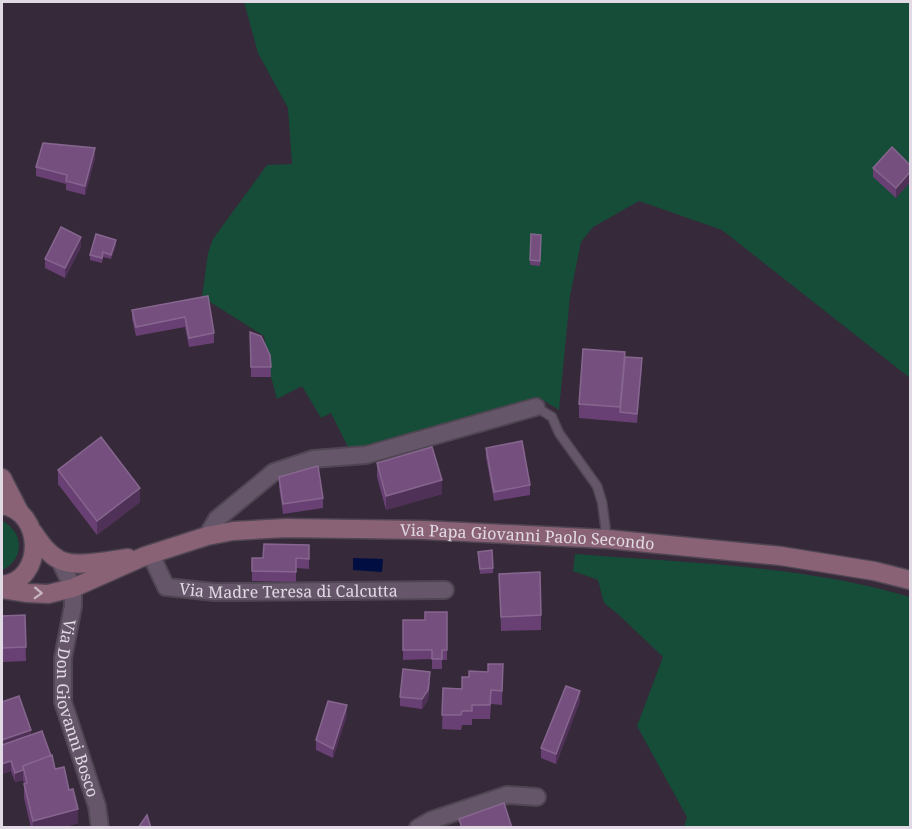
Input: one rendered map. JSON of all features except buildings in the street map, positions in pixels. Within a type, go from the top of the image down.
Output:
[{"type":"main road","points":[[2,478],[20,513],[33,532],[46,549],[60,561],[78,564],[148,555]]},
{"type":"main road","points":[[2,505],[20,513]]},
{"type":"main road","name":"Via Papa Giovanni Paolo Secondo","points":[[148,555],[207,536],[243,530],[286,528],[424,530],[607,539],[781,556],[874,570],[910,580]]},
{"type":"main road","points":[[2,587],[21,577],[30,564],[35,548],[33,532]]},
{"type":"main road","points":[[2,587],[28,593],[48,594],[73,588],[148,555]]},
{"type":"street","points":[[207,536],[217,519],[274,472],[313,459],[366,455],[536,407]]},
{"type":"street","name":"Via Madre Teresa di Calcutta","points":[[148,555],[166,587],[215,592],[445,590]]},
{"type":"street","points":[[60,561],[73,588]]},
{"type":"street","name":"Via Don Giovanni Bosco","points":[[73,588],[73,606],[63,658],[63,702],[97,806],[100,828]]},
{"type":"street","points":[[418,828],[432,820],[507,795],[537,797]]},
{"type":"lane","points":[[536,407],[552,417],[559,433],[597,486],[607,539]]},
{"type":"green space","points":[[244,2],[910,2],[910,378],[722,230],[639,201],[593,227],[581,242],[570,296],[559,410],[538,397],[350,451],[331,413],[321,418],[302,386],[277,399],[264,336],[202,297],[208,253],[213,239],[267,165],[292,164],[288,108],[258,53]]},
{"type":"green space","points":[[2,521],[15,531],[19,546],[15,560],[2,570]]},
{"type":"green space","points":[[575,554],[702,563],[786,572],[869,586],[910,597],[910,827],[684,827],[687,817],[637,726],[663,657],[604,603],[598,580],[573,571]]},
{"type":"shaded area","points":[[353,558],[383,559],[382,572],[353,570]]}]
